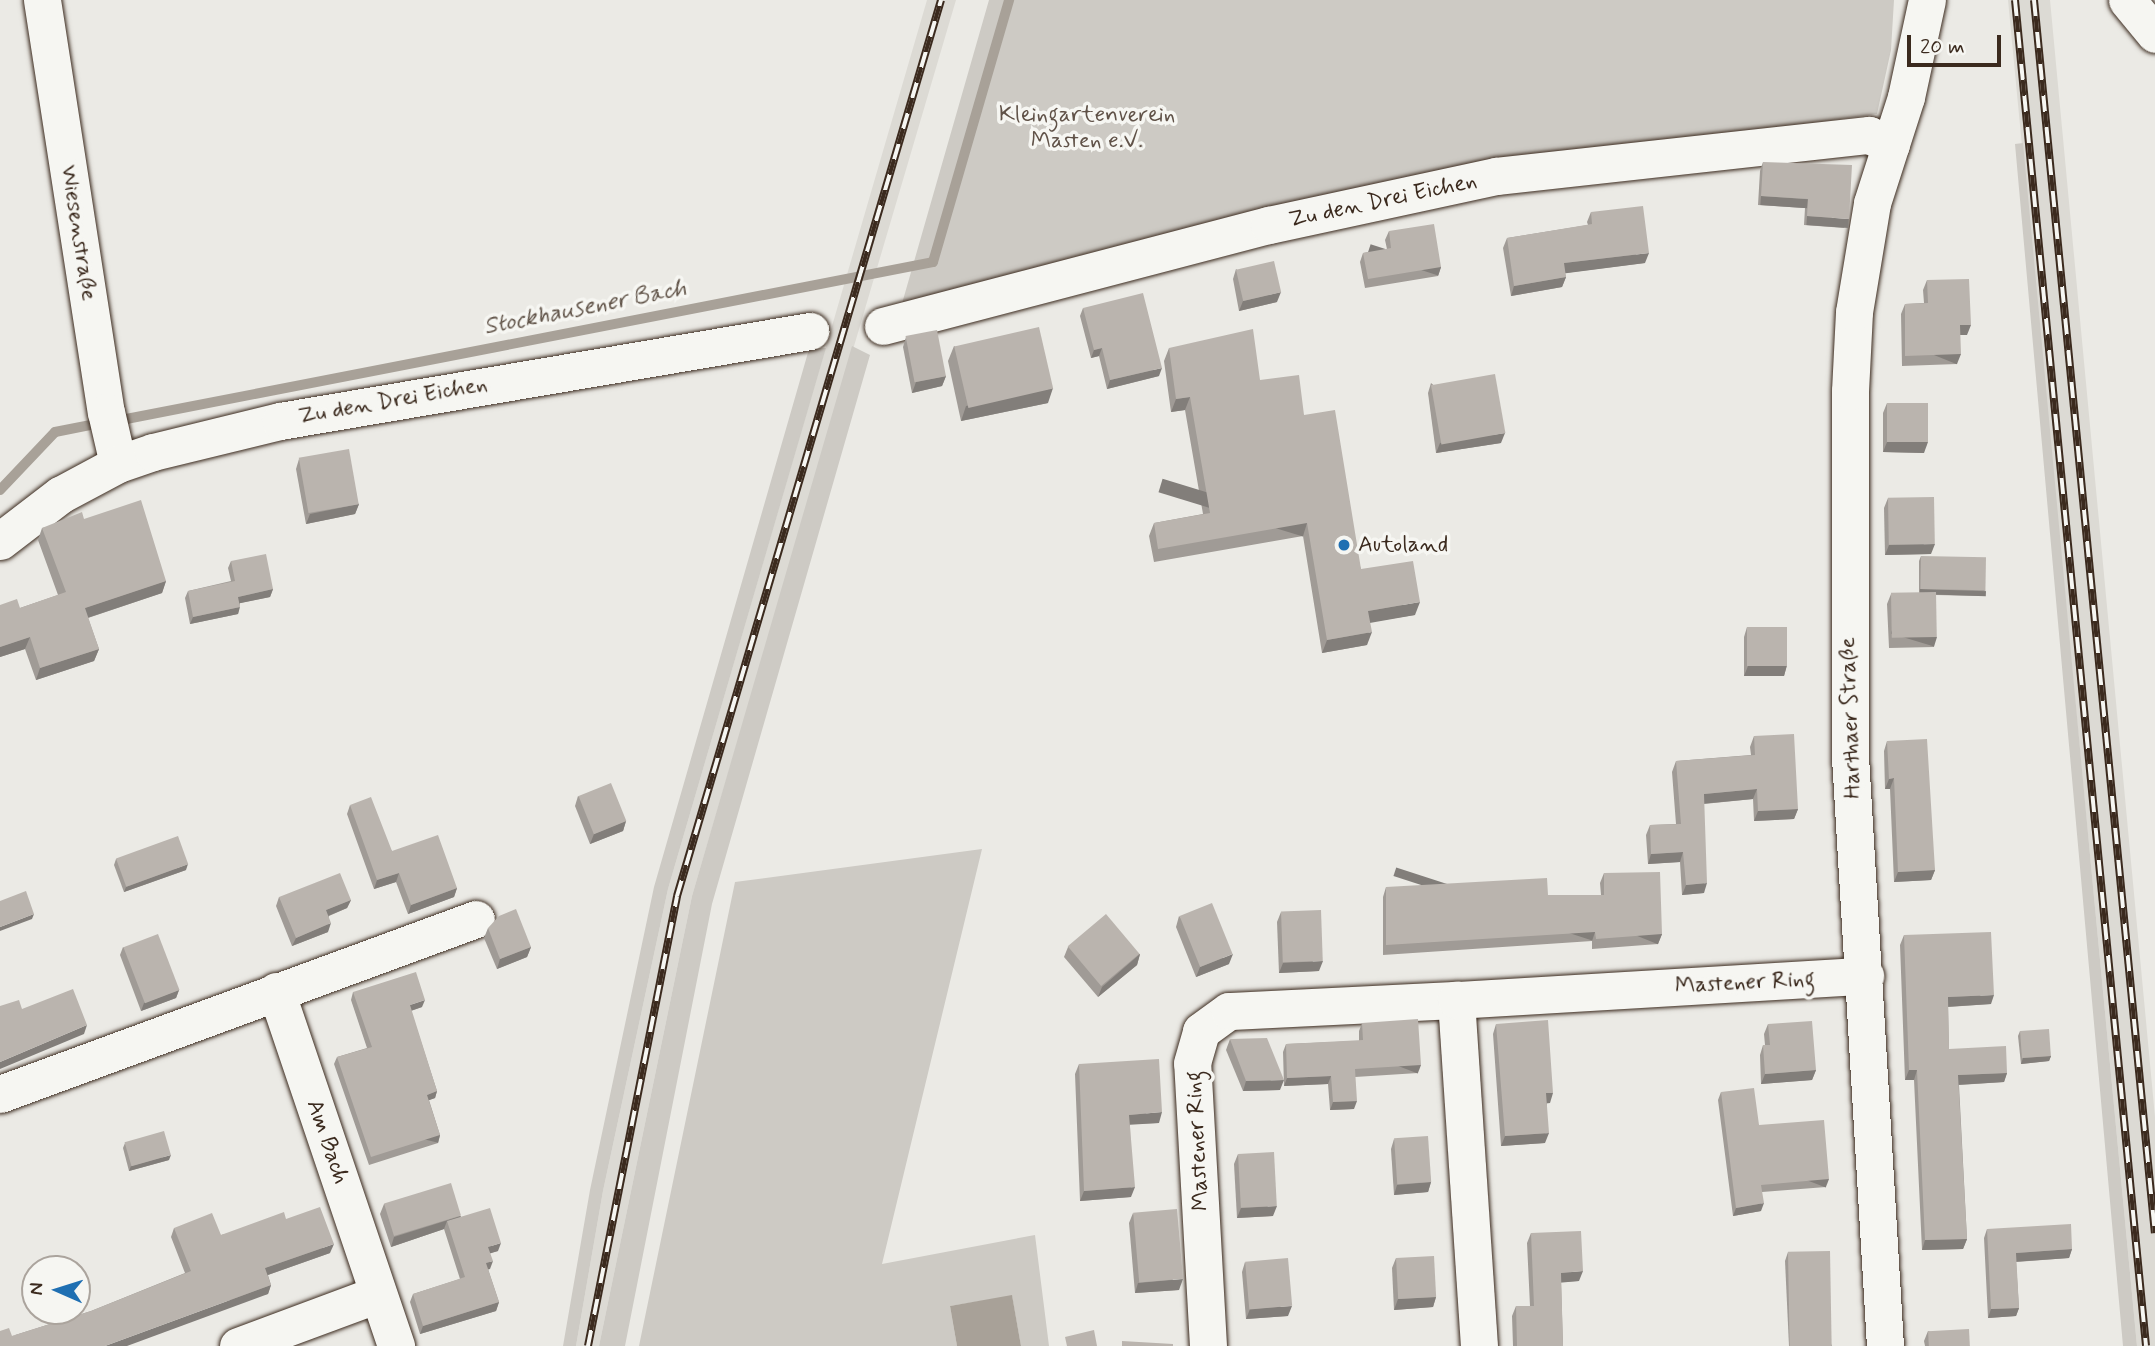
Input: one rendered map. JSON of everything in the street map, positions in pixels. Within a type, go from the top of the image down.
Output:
[{"type":"street","name":"Wiesenstraße","points":[[42,0],[112,438]]},
{"type":"street","name":"Harthaer Straße","points":[[1885,1346],[1850,757],[1850,391],[1862,256],[1906,97],[1927,0]]},
{"type":"street","points":[[2127,0],[2155,34]]},
{"type":"street","name":"Zu den Drei Eichen","points":[[883,326],[1269,225],[1496,176],[1869,135],[1891,145]]},
{"type":"street","name":"Zu den Drei Eichen","points":[[0,541],[60,495],[112,438],[280,421],[810,331]]},
{"type":"street","points":[[0,1094],[476,919]]},
{"type":"street","name":"Mastener Ring","points":[[1208,1346],[1192,1063],[1201,1031],[1229,1011],[1865,976]]},
{"type":"street","name":"Am Bach","points":[[276,991],[396,1346]]},
{"type":"street","points":[[1456,1000],[1479,1346]]},
{"type":"street","points":[[238,1346],[378,1294]]},
{"type":"shaded area","points":[[927,0],[956,0],[692,896],[599,1346],[576,1346],[603,1191],[668,889]]},
{"type":"shaded area","points":[[2008,0],[2050,0],[2155,1117],[2155,1346],[2137,1346]]},
{"type":"shaded area","points":[[1012,1295],[1021,1346],[957,1346],[950,1306]]},
{"type":"green space","name":"Kleingartenverein Masten e.V.","points":[[989,0],[1894,0],[1891,50],[1877,114],[1489,168],[899,314]]},
{"type":"green space","points":[[2023,143],[2137,1346],[2123,1346],[2015,144]]},
{"type":"green space","points":[[852,346],[870,355],[712,904],[625,1346],[599,1346],[692,896]]},
{"type":"green space","points":[[826,348],[668,889],[603,1191],[576,1346],[563,1346],[590,1190],[654,887],[809,349]]},
{"type":"green space","points":[[982,849],[882,1264],[1035,1235],[1049,1346],[1021,1346],[1012,1296],[950,1306],[957,1346],[639,1346],[735,882]]},
{"type":"building","points":[[1763,162],[1852,165],[1849,219],[1807,216],[1808,199],[1761,196]]},
{"type":"building","points":[[1643,206],[1649,253],[1564,263],[1566,277],[1514,286],[1507,238],[1592,224],[1591,212]]},
{"type":"building","points":[[1434,224],[1441,267],[1368,279],[1363,253],[1391,248],[1389,231]]},
{"type":"building","points":[[1274,261],[1281,292],[1243,301],[1236,270]]},
{"type":"building","points":[[1969,279],[1971,325],[1960,325],[1961,354],[1905,356],[1905,304],[1928,303],[1927,280]]},
{"type":"building","points":[[1143,293],[1162,368],[1110,380],[1102,348],[1094,350],[1083,308]]},
{"type":"building","points":[[1039,327],[1053,388],[968,408],[954,347]]},
{"type":"building","points":[[1253,329],[1260,380],[1299,375],[1304,415],[1335,410],[1361,569],[1413,561],[1420,602],[1368,611],[1372,632],[1327,640],[1307,523],[1158,549],[1154,523],[1210,513],[1190,397],[1176,399],[1169,348]]},
{"type":"building","points":[[937,330],[946,376],[915,382],[906,336]]},
{"type":"building","points":[[1495,374],[1505,433],[1441,444],[1431,385]]},
{"type":"building","points":[[1887,403],[1928,403],[1928,442],[1887,442]]},
{"type":"building","points":[[349,449],[359,504],[308,513],[299,458]]},
{"type":"building","points":[[1934,497],[1935,544],[1889,545],[1888,498]]},
{"type":"building","points":[[141,500],[166,581],[85,608],[99,649],[40,668],[30,637],[0,647],[0,605],[17,599],[20,608],[66,592],[42,528],[82,512],[84,519]]},
{"type":"building","points":[[266,554],[273,589],[238,597],[240,607],[193,617],[188,591],[235,581],[231,561]]},
{"type":"building","points":[[1921,556],[1986,557],[1985,590],[1920,589]]},
{"type":"building","points":[[1936,592],[1937,637],[1892,638],[1891,593]]},
{"type":"building","points":[[1747,627],[1787,627],[1787,666],[1747,666]]},
{"type":"building","points":[[1794,734],[1798,809],[1758,811],[1757,789],[1704,794],[1707,883],[1686,885],[1683,852],[1651,854],[1650,825],[1681,824],[1676,761],[1755,755],[1754,736]]},
{"type":"building","points":[[1927,739],[1935,870],[1898,872],[1894,778],[1889,779],[1887,741]]},
{"type":"building","points":[[611,783],[626,821],[594,834],[579,796]]},
{"type":"building","points":[[371,797],[392,851],[438,835],[457,888],[411,905],[399,873],[377,880],[350,805]]},
{"type":"building","points":[[178,836],[188,864],[126,887],[116,859]]},
{"type":"building","points":[[1660,872],[1662,934],[1596,939],[1595,932],[1386,945],[1386,887],[1547,878],[1548,895],[1604,895],[1604,873]]},
{"type":"building","points":[[340,873],[351,900],[326,910],[331,923],[296,938],[279,897]]},
{"type":"building","points":[[26,891],[34,914],[0,927],[0,901]]},
{"type":"building","points":[[1212,903],[1233,954],[1200,967],[1180,916]]},
{"type":"building","points":[[516,909],[531,947],[500,959],[488,928],[499,916]]},
{"type":"building","points":[[1321,910],[1323,961],[1283,962],[1281,911]]},
{"type":"building","points":[[1106,914],[1139,954],[1101,986],[1068,946]]},
{"type":"building","points":[[1991,932],[1994,995],[1948,997],[1949,1049],[2006,1046],[2007,1073],[1958,1075],[1967,1239],[1925,1240],[1917,1070],[1909,1070],[1904,935]]},
{"type":"building","points":[[158,934],[180,990],[145,1003],[123,947]]},
{"type":"building","points":[[416,972],[425,1000],[410,1005],[437,1091],[427,1095],[440,1135],[371,1157],[337,1057],[372,1047],[353,992]]},
{"type":"building","points":[[73,989],[87,1025],[0,1062],[0,1006],[19,1000],[22,1009]]},
{"type":"building","points":[[1418,1019],[1421,1065],[1355,1069],[1357,1101],[1333,1102],[1331,1076],[1287,1078],[1286,1044],[1363,1040],[1362,1023]]},
{"type":"building","points":[[1548,1020],[1553,1093],[1546,1093],[1549,1133],[1505,1136],[1496,1024]]},
{"type":"building","points":[[1812,1021],[1816,1070],[1765,1074],[1763,1045],[1770,1045],[1768,1024]]},
{"type":"building","points":[[2049,1029],[2051,1056],[2022,1058],[2020,1031]]},
{"type":"building","points":[[1267,1038],[1284,1080],[1246,1081],[1230,1039]]},
{"type":"building","points":[[1159,1059],[1162,1112],[1129,1115],[1135,1187],[1084,1191],[1079,1064]]},
{"type":"building","points":[[1754,1088],[1759,1125],[1824,1120],[1829,1179],[1761,1185],[1764,1203],[1736,1208],[1721,1092]]},
{"type":"building","points":[[164,1131],[171,1155],[131,1166],[125,1142]]},
{"type":"building","points":[[1428,1136],[1431,1182],[1397,1184],[1394,1138]]},
{"type":"building","points":[[1274,1152],[1277,1206],[1241,1208],[1238,1154]]},
{"type":"building","points":[[451,1183],[461,1216],[394,1236],[384,1203]]},
{"type":"building","points":[[320,1207],[334,1244],[265,1268],[271,1285],[105,1346],[0,1346],[0,1331],[9,1328],[12,1336],[47,1325],[91,1325],[91,1311],[191,1271],[174,1228],[212,1213],[221,1235],[284,1212],[286,1219]]},
{"type":"building","points":[[490,1208],[501,1243],[488,1247],[493,1261],[486,1263],[499,1302],[423,1326],[413,1294],[465,1277],[447,1221]]},
{"type":"building","points":[[1177,1209],[1183,1279],[1139,1283],[1133,1213]]},
{"type":"building","points":[[2071,1224],[2072,1249],[2016,1253],[2019,1308],[1991,1309],[1987,1229]]},
{"type":"building","points":[[1581,1231],[1583,1271],[1561,1273],[1563,1346],[1517,1346],[1516,1306],[1534,1306],[1531,1233]]},
{"type":"building","points":[[1830,1251],[1832,1346],[1790,1346],[1788,1252]]},
{"type":"building","points":[[1434,1256],[1436,1297],[1398,1299],[1396,1258]]},
{"type":"building","points":[[1288,1258],[1292,1306],[1249,1310],[1245,1262]]},
{"type":"building","points":[[1969,1329],[1970,1346],[1929,1346],[1928,1331]]},
{"type":"building","points":[[1094,1330],[1097,1346],[1067,1346],[1065,1337]]},
{"type":"building","points":[[1122,1341],[1173,1344],[1173,1346],[1122,1346]]},
{"type":"waterway","name":"Stockhausener Bach","points":[[116,421],[933,262],[1009,0]]},
{"type":"waterway","name":"Stockhausener Bach","points":[[0,490],[55,432],[101,423]]},
{"type":"railway","points":[[588,1346],[677,896],[941,0]]},
{"type":"railway","points":[[2015,0],[2146,1346]]},
{"type":"railway","points":[[2034,0],[2155,1233]]},
{"type":"place","name":"Autoland","points":[[1344,545]]}]
